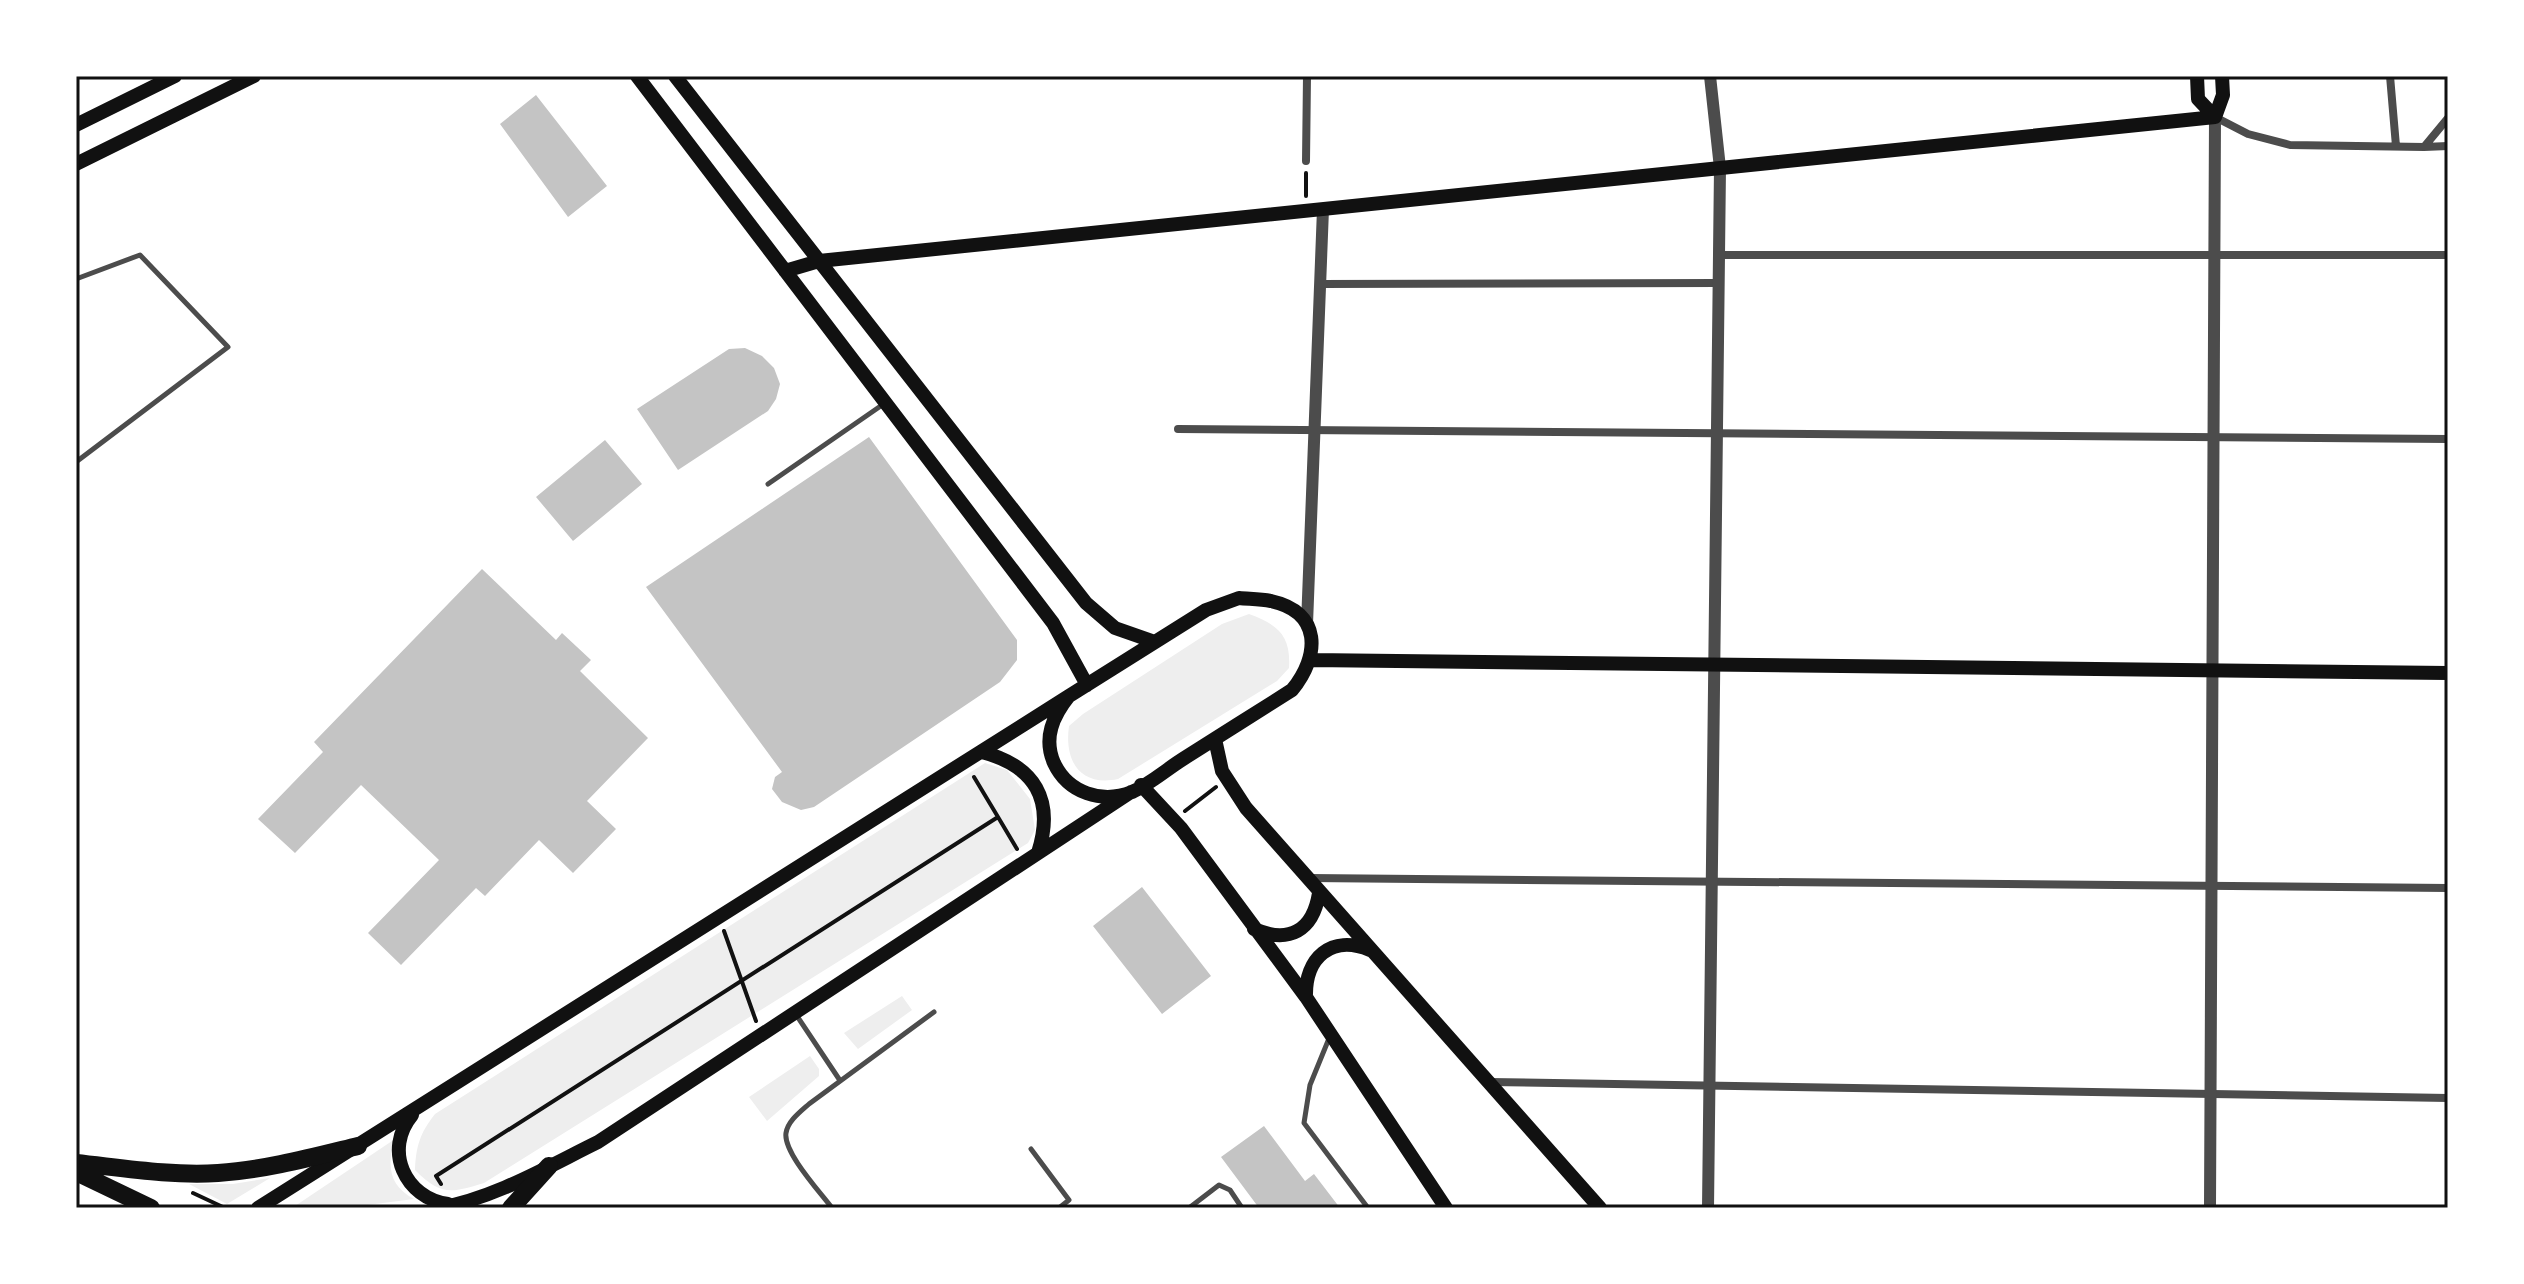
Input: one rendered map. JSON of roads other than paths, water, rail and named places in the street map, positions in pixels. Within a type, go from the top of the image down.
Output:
[{"type":"highway","points":[[76,1163],[143,1171],[218,1173],[292,1162],[358,1146]]},
{"type":"highway","points":[[511,1208],[549,1166]]},
{"type":"highway","points":[[76,1172],[151,1208]]},
{"type":"main road","points":[[76,125],[175,76]]},
{"type":"main road","points":[[76,164],[254,76]]},
{"type":"main road","points":[[637,76],[1053,623],[1087,685]]},
{"type":"main road","points":[[675,76],[1086,603],[1115,628],[1155,642]]},
{"type":"main road","points":[[2197,76],[2198,99],[2215,117]]},
{"type":"main road","points":[[2215,117],[2223,95],[2222,76]]},
{"type":"main road","points":[[785,271],[819,261],[2215,117]]},
{"type":"main road","points":[[258,1208],[1206,610],[1239,598],[1273,602],[1291,609],[1307,624],[1312,641],[1311,660],[1292,690],[598,1142],[513,1184],[447,1207],[418,1193],[406,1179],[399,1161],[399,1142],[405,1124],[417,1109]]},
{"type":"main road","points":[[1311,660],[2448,673]]},
{"type":"main road","points":[[1069,696],[1058,710],[1050,736],[1054,763],[1064,778],[1078,790],[1095,796],[1136,789],[1173,819],[1306,997],[1446,1208]]},
{"type":"main road","points":[[1215,739],[1222,771],[1246,808],[1600,1208]]},
{"type":"main road","points":[[982,752],[1004,758],[1022,770],[1037,788],[1044,809],[1045,831],[1038,853]]},
{"type":"main road","points":[[1253,928],[1271,936],[1289,935],[1305,926],[1316,911],[1319,893]]},
{"type":"main road","points":[[1306,997],[1306,980],[1312,964],[1325,951],[1341,945],[1358,945],[1374,951]]},
{"type":"street","points":[[1306,161],[1307,76]]},
{"type":"street","points":[[1708,1208],[1720,168],[1710,76]]},
{"type":"street","points":[[2390,76],[2396,146]]},
{"type":"street","points":[[2210,1208],[2215,117],[2248,134],[2290,145],[2448,146]]},
{"type":"street","points":[[2424,147],[2448,118]]},
{"type":"street","points":[[1307,624],[1323,209]]},
{"type":"street","points":[[1718,255],[2448,255]]},
{"type":"street","points":[[1320,284],[1718,283]]},
{"type":"street","points":[[1178,429],[2448,439]]},
{"type":"street","points":[[1308,878],[2448,888]]},
{"type":"street","points":[[1489,1082],[2448,1098]]},
{"type":"lane","points":[[76,279],[140,255],[228,347],[76,462]]},
{"type":"lane","points":[[768,484],[885,403]]},
{"type":"lane","points":[[795,1012],[839,1079]]},
{"type":"lane","points":[[832,1208],[786,1146],[786,1131],[795,1116],[839,1079],[934,1012]]},
{"type":"lane","points":[[1330,1035],[1310,1085],[1304,1123],[1368,1208]]},
{"type":"lane","points":[[1031,1149],[1069,1200],[1059,1208]]},
{"type":"lane","points":[[1189,1208],[1219,1185],[1230,1190],[1242,1208]]}]
